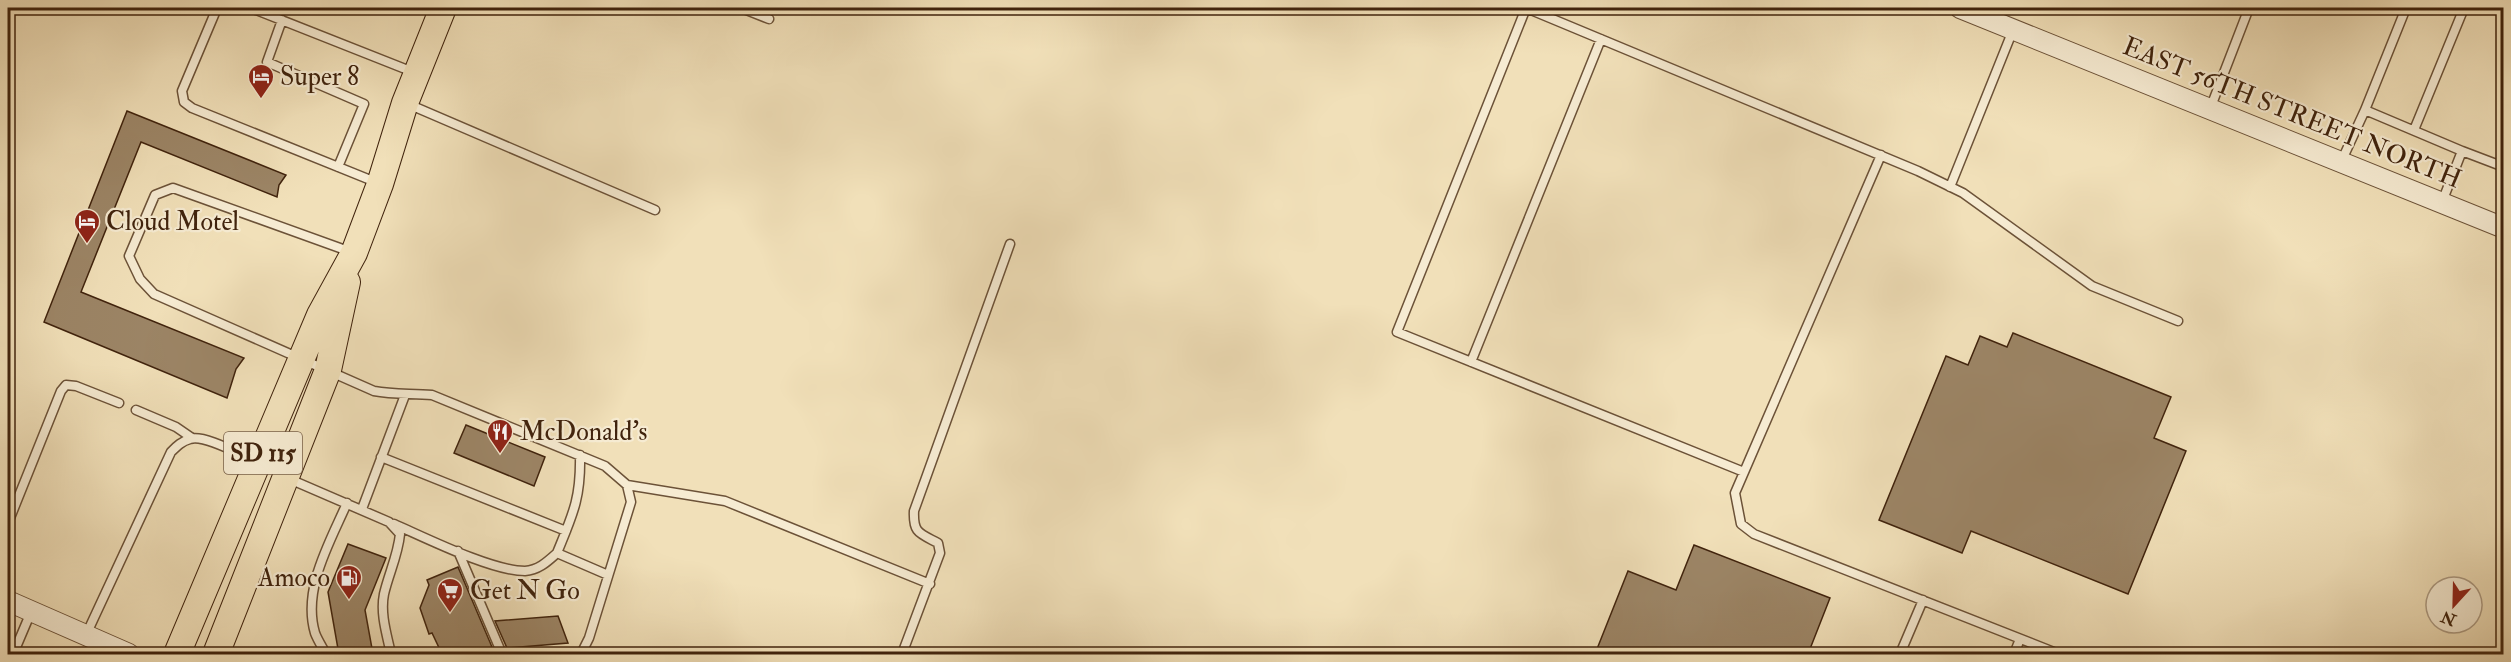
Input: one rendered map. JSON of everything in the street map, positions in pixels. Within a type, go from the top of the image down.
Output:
[{"type":"main road","name":"SD 115","points":[[177,654],[320,315],[354,253],[380,184],[405,103],[444,8]]},
{"type":"main road","name":"SD 115","points":[[216,654],[328,370],[354,253]]},
{"type":"street","name":"EAST 56TH STREET NORTH","points":[[1960,8],[2504,228]]},
{"type":"street","points":[[8,601],[129,654]]},
{"type":"lane","points":[[217,8],[182,91],[184,102],[192,108],[380,184]]},
{"type":"lane","points":[[251,8],[417,73]]},
{"type":"lane","points":[[741,8],[769,19]]},
{"type":"lane","points":[[1744,472],[1397,333],[1526,8],[1881,154],[1950,186],[2092,286],[2178,321]]},
{"type":"lane","points":[[2210,109],[2249,8]]},
{"type":"lane","points":[[2341,163],[2406,8]]},
{"type":"lane","points":[[2414,130],[2464,8]]},
{"type":"lane","points":[[282,20],[267,62],[364,104],[338,167]]},
{"type":"lane","points":[[1950,186],[2013,29]]},
{"type":"lane","points":[[1471,362],[1600,39]]},
{"type":"lane","points":[[405,103],[655,210]]},
{"type":"lane","points":[[2365,110],[2504,167]]},
{"type":"lane","points":[[2442,203],[2462,151]]},
{"type":"lane","points":[[1881,154],[1734,493],[1741,524],[1754,534],[2059,654]]},
{"type":"lane","points":[[354,253],[173,188],[154,195],[129,256],[140,279],[154,294],[374,391],[405,395],[417,393],[432,395],[605,466],[627,485],[725,501],[930,584]]},
{"type":"lane","points":[[902,654],[940,554],[938,543],[918,533],[913,526],[914,511],[1010,244]]},
{"type":"lane","points":[[8,523],[61,391],[66,385],[76,386],[119,403]]},
{"type":"lane","points":[[362,510],[405,395]]},
{"type":"lane","points":[[136,410],[176,427],[192,438],[205,440],[259,463]]},
{"type":"lane","points":[[86,636],[171,452],[180,443],[192,438]]},
{"type":"lane","points":[[285,477],[458,551],[526,571],[541,567],[557,553],[577,504],[581,484],[580,456]]},
{"type":"lane","points":[[381,457],[566,531]]},
{"type":"lane","points":[[581,654],[589,638],[631,502],[627,485]]},
{"type":"lane","points":[[326,654],[315,633],[311,601],[320,566],[347,503]]},
{"type":"lane","points":[[389,522],[400,534],[399,549],[384,596],[383,620],[391,654]]},
{"type":"lane","points":[[458,551],[502,654]]},
{"type":"lane","points":[[557,553],[608,575]]},
{"type":"lane","points":[[1900,654],[1923,600]]},
{"type":"lane","points":[[14,653],[31,612]]},
{"type":"lane","points":[[2014,654],[2020,639]]},
{"type":"building","name":"Cloud Motel","points":[[127,111],[286,175],[279,185],[277,197],[141,142],[81,292],[244,358],[236,369],[227,398],[44,322]]},
{"type":"building","points":[[2013,333],[2171,397],[2154,438],[2186,451],[2128,594],[1971,531],[1962,553],[1879,520],[1946,356],[1968,365],[1980,336],[2007,347]]},
{"type":"building","name":"McDonald's","points":[[466,425],[545,457],[534,486],[454,453]]},
{"type":"building","name":"Amoco","points":[[348,544],[386,558],[365,610],[373,654],[353,654],[338,649],[328,592]]},
{"type":"building","points":[[1694,545],[1830,598],[1808,654],[1595,654],[1628,571],[1676,590]]},
{"type":"building","name":"Get N Go","points":[[458,567],[492,647],[476,654],[442,654],[432,633],[429,634],[420,608],[429,585],[427,580]]},
{"type":"building","points":[[558,616],[568,643],[507,648],[495,621]]},
{"type":"place","name":"Super 8","points":[[261,100]]},
{"type":"place","name":"Cloud Motel","points":[[87,245]]},
{"type":"place","name":"McDonald's","points":[[500,455]]},
{"type":"place","name":"Amoco","points":[[349,601]]},
{"type":"place","name":"Get N Go","points":[[450,614]]}]
